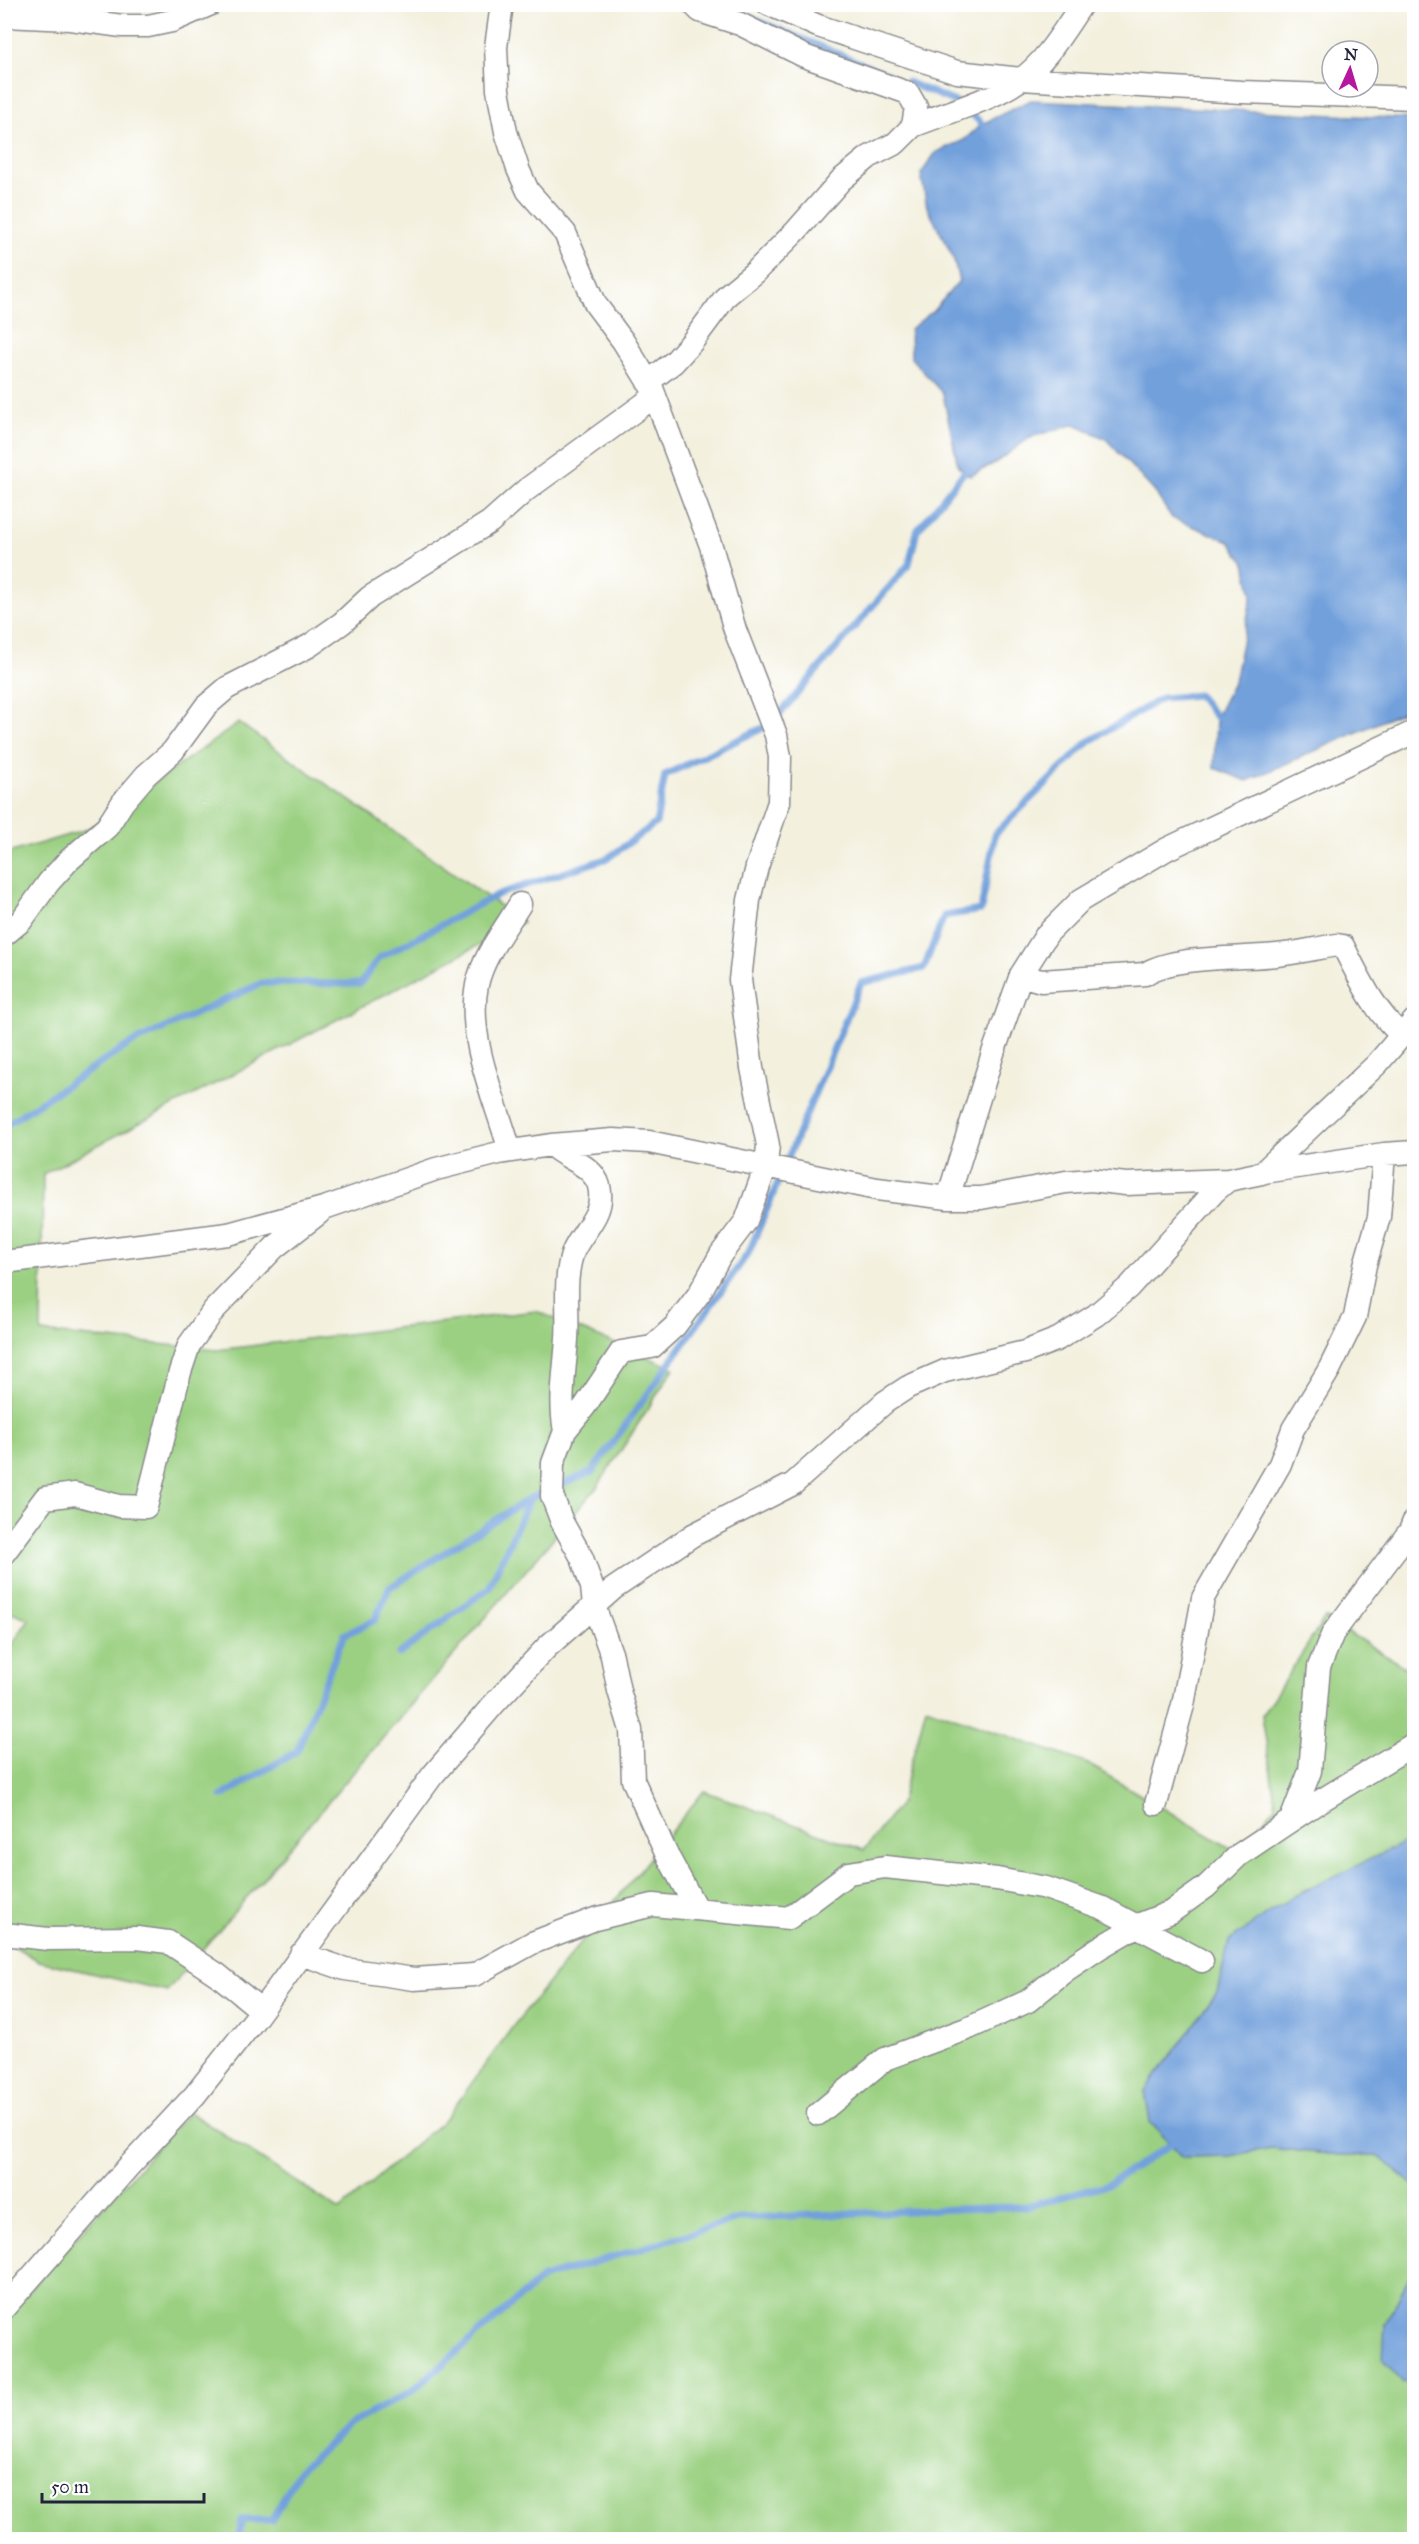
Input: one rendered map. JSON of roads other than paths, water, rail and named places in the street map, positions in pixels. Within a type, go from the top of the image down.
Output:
[{"type":"street","points":[[44,4],[70,19]]},
{"type":"street","points":[[4,16],[70,19],[122,26],[148,26],[172,21],[211,4]]},
{"type":"street","points":[[502,4],[496,47],[498,90],[506,132],[518,169],[528,191],[565,233],[596,305],[623,341],[652,389],[711,546],[735,630],[776,735],[780,757],[779,802],[757,867],[749,900],[740,980],[752,1068],[768,1145],[766,1166],[746,1221],[721,1254],[699,1294],[675,1326],[652,1347],[621,1352],[585,1406],[565,1431],[553,1463],[552,1496],[562,1522],[582,1558],[592,1587],[594,1606],[612,1656],[619,1691],[631,1730],[633,1780],[666,1852],[696,1908]]},
{"type":"street","points":[[693,4],[700,11],[740,24],[804,56],[908,93],[916,107],[913,126]]},
{"type":"street","points":[[768,4],[818,26],[957,72],[1021,79],[1242,92],[1414,98]]},
{"type":"street","points":[[4,935],[21,921],[49,882],[68,861],[107,826],[138,784],[172,751],[206,706],[226,688],[309,646],[342,623],[370,597],[490,522],[526,490],[652,389],[692,342],[727,295],[755,272],[788,239],[841,180],[869,157],[896,143],[913,126],[996,93],[1021,79],[1046,54],[1082,4]]},
{"type":"street","points":[[948,1198],[993,1053],[1021,975],[1047,934],[1081,900],[1167,849],[1414,732]]},
{"type":"street","points":[[510,1151],[488,1079],[474,1016],[477,984],[488,955],[520,904]]},
{"type":"street","points":[[1021,975],[1041,981],[1145,974],[1160,966],[1210,959],[1278,955],[1337,945],[1343,946],[1369,995],[1395,1029],[1408,1028]]},
{"type":"street","points":[[1262,1173],[1377,1064],[1408,1028]]},
{"type":"street","points":[[4,1262],[228,1234],[327,1207],[436,1169],[510,1151],[613,1140],[649,1142],[877,1188],[948,1198],[981,1198],[1066,1182],[1091,1180],[1126,1184],[1228,1180],[1384,1154],[1414,1152]]},
{"type":"street","points":[[551,1145],[560,1153],[585,1166],[599,1185],[599,1207],[588,1231],[574,1251],[567,1279],[567,1340],[561,1410],[565,1431]]},
{"type":"street","points":[[1156,1804],[1183,1705],[1203,1598],[1280,1464],[1293,1429],[1329,1370],[1355,1317],[1365,1265],[1379,1217],[1384,1154]]},
{"type":"street","points":[[4,2308],[195,2095],[261,2010],[432,1776],[547,1647],[613,1589],[693,1535],[793,1484],[885,1402],[908,1387],[945,1371],[1025,1352],[1058,1339],[1096,1315],[1128,1287],[1215,1191],[1228,1180]]},
{"type":"street","points":[[4,1553],[45,1498],[75,1494],[119,1506],[147,1507],[189,1346],[214,1310],[275,1247],[327,1207]]},
{"type":"street","points":[[1291,1820],[1310,1771],[1319,1667],[1333,1633],[1410,1531],[1414,1521]]},
{"type":"street","points":[[818,2114],[885,2059],[969,2028],[1028,2001],[1066,1970],[1138,1925],[1171,1912],[1206,1887],[1239,1855],[1414,1744]]},
{"type":"street","points":[[301,1954],[345,1969],[414,1979],[474,1975],[532,1943],[595,1919],[652,1905],[789,1918],[849,1873],[885,1867],[997,1879],[1046,1888],[1103,1908],[1202,1961]]},
{"type":"street","points":[[4,1934],[48,1939],[137,1938],[168,1942],[218,1975],[261,2010]]},
{"type":"water","points":[[1031,100],[1414,119],[1414,707],[1247,781],[1214,768],[1216,717],[1234,681],[1252,595],[1245,563],[1229,541],[1172,518],[1154,491],[1106,439],[1075,424],[1031,437],[995,463],[970,476],[958,466],[943,394],[911,358],[910,329],[933,311],[959,281],[953,257],[927,207],[921,174],[936,152],[964,140],[982,124]]},
{"type":"water","points":[[1414,1838],[1414,2185],[1377,2155],[1340,2155],[1270,2148],[1230,2156],[1183,2157],[1150,2122],[1145,2091],[1217,1993],[1229,1941],[1292,1897]]},
{"type":"water","points":[[1414,2247],[1414,2383],[1402,2382],[1383,2360],[1385,2324],[1410,2276]]},
{"type":"waterway","points":[[719,4],[736,12]]},
{"type":"waterway","points":[[752,18],[889,75]]},
{"type":"waterway","points":[[907,82],[958,103]]},
{"type":"waterway","points":[[967,109],[982,124]]},
{"type":"waterway","points":[[4,1126],[130,1044],[262,983],[360,984],[379,958],[499,894],[608,858],[656,823],[665,775],[771,724],[909,564],[917,531],[965,471]]},
{"type":"waterway","points":[[222,1796],[297,1751],[344,1635],[375,1620],[389,1588],[530,1498],[592,1472],[749,1252],[861,983],[924,968],[944,916],[981,910],[995,834],[1088,742],[1162,698],[1198,695],[1216,717]]},
{"type":"waterway","points":[[399,1654],[489,1588],[530,1498]]},
{"type":"waterway","points":[[238,2540],[242,2520],[272,2520],[299,2470],[352,2423],[412,2391],[542,2278],[742,2218],[1029,2206],[1109,2184],[1170,2145]]}]
